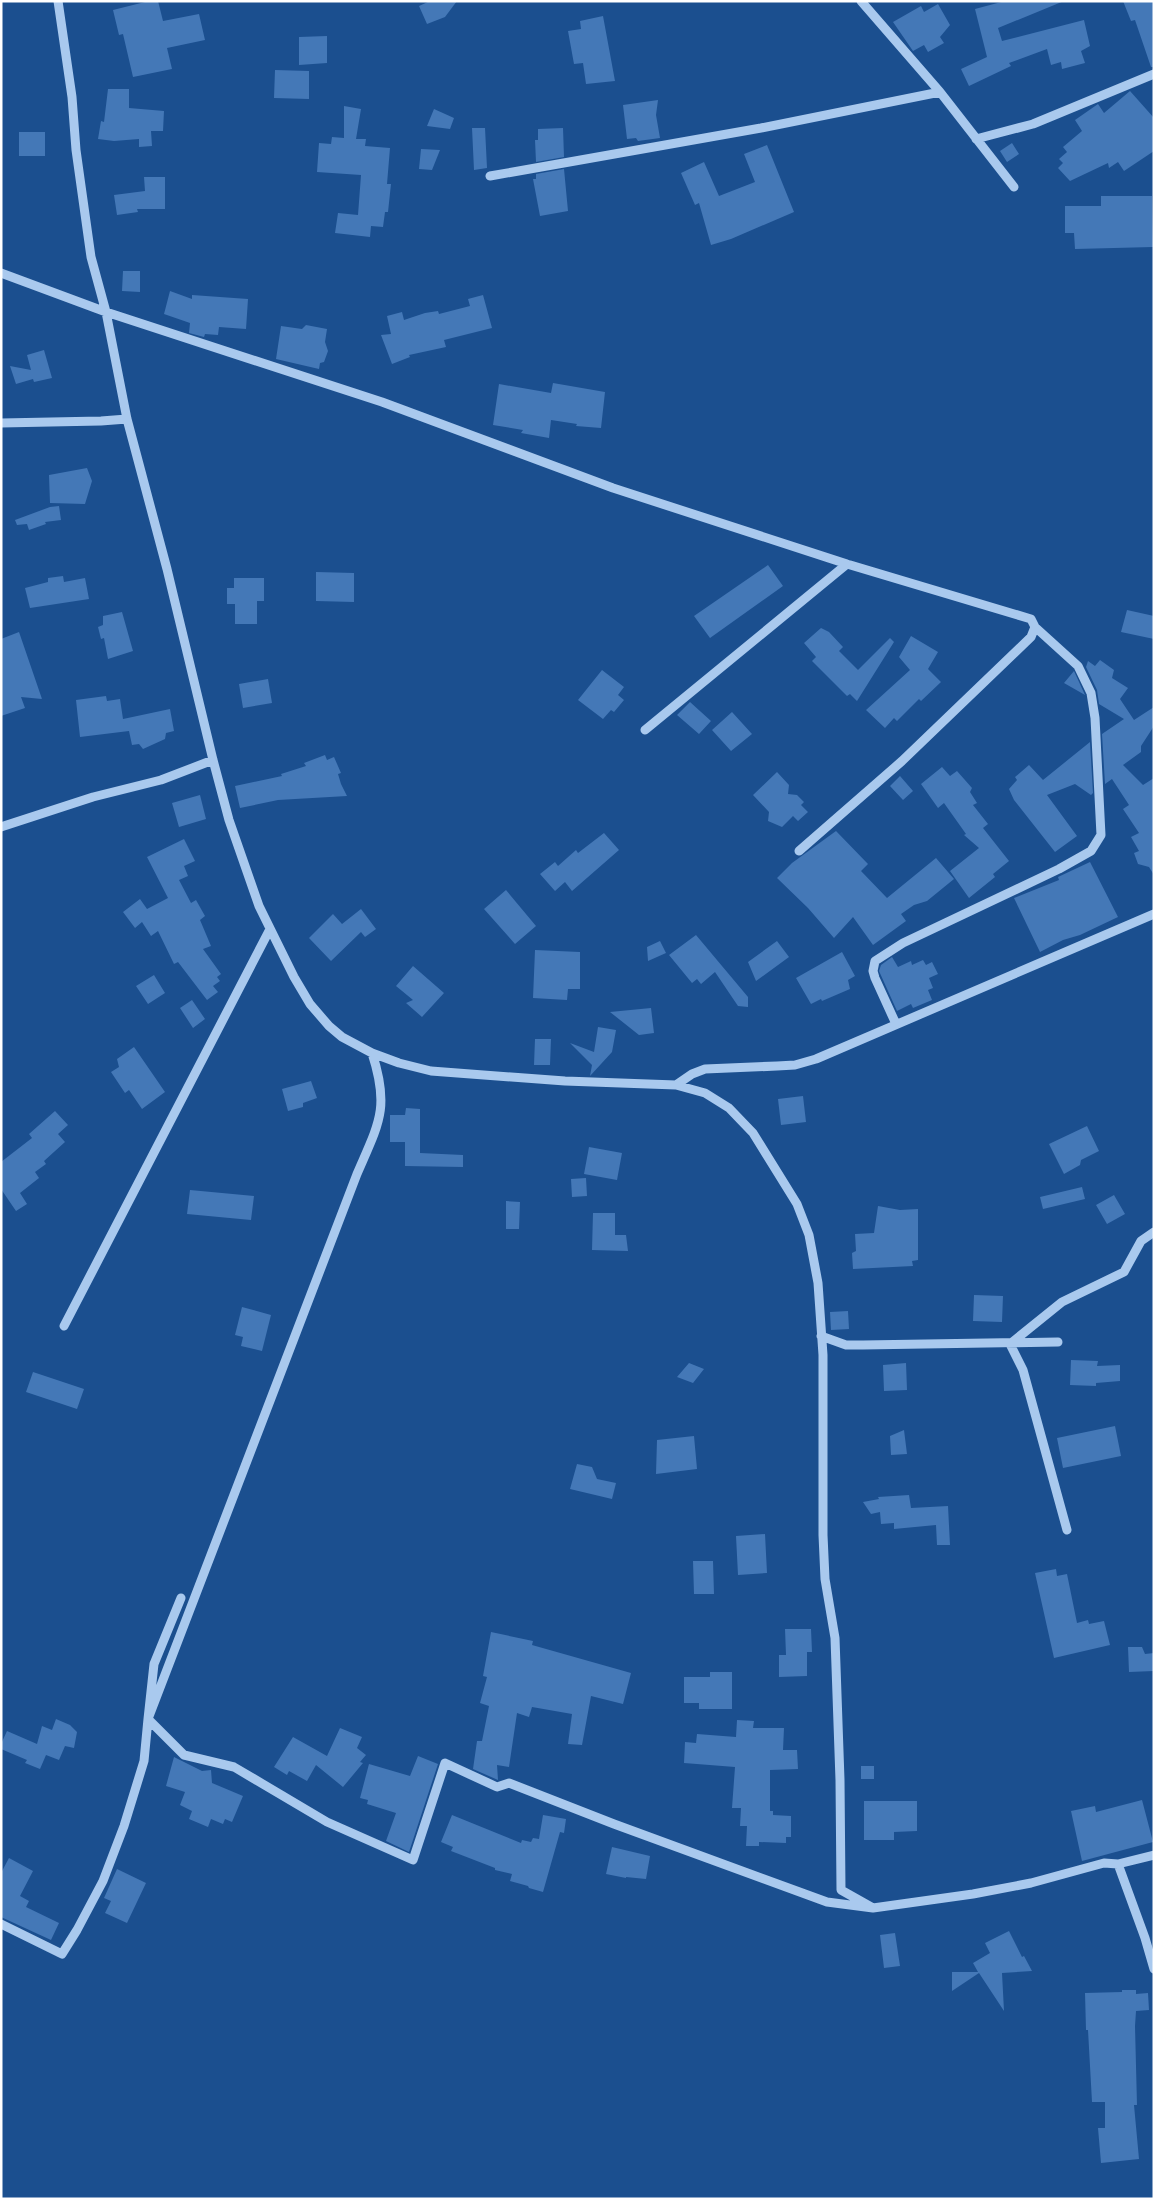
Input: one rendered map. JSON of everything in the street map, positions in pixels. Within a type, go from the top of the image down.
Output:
[{"type":"street","points":[[58,1],[72,97],[76,150],[91,257],[106,312],[127,419],[167,569],[229,820],[259,906],[294,977],[310,1004],[329,1026],[342,1036],[372,1052],[399,1063],[431,1071],[565,1081],[676,1085],[704,1093],[729,1108],[752,1133],[797,1204],[809,1235],[818,1283],[821,1336],[825,1579],[835,1638],[840,1780],[841,1890],[827,1902]]},
{"type":"street","points":[[862,1],[940,92],[1014,187]]},
{"type":"street","points":[[976,139],[1033,124],[1154,74]]},
{"type":"street","points":[[490,176],[761,128],[940,92]]},
{"type":"street","points":[[1,273],[106,312],[382,402],[612,488],[847,564],[1031,619],[1035,628],[1078,666],[1092,693],[1101,835],[1091,852],[903,943],[875,961],[873,971],[875,978],[896,1024]]},
{"type":"street","points":[[1,422],[127,419]]},
{"type":"street","points":[[645,730],[847,564]]},
{"type":"street","points":[[799,852],[902,762],[1031,637],[1035,628]]},
{"type":"street","points":[[1,827],[93,797],[161,780],[213,760]]},
{"type":"street","points":[[676,1085],[692,1074],[705,1069],[777,1066],[816,1059],[1154,914]]},
{"type":"street","points":[[64,1326],[270,929]]},
{"type":"street","points":[[148,1720],[354,1183],[375,1133],[381,1111],[382,1088],[372,1052]]},
{"type":"street","points":[[1010,1344],[1062,1302],[1124,1272],[1141,1241],[1154,1232]]},
{"type":"street","points":[[821,1336],[846,1345],[863,1346],[1058,1342]]},
{"type":"street","points":[[1010,1344],[1023,1370],[1068,1530]]},
{"type":"street","points":[[1,1924],[62,1954],[77,1930],[103,1881],[124,1826],[144,1761],[154,1664],[181,1598]]},
{"type":"street","points":[[148,1720],[184,1755],[234,1767],[327,1822],[413,1860],[445,1763],[497,1787],[509,1783],[614,1824],[827,1902],[873,1908],[973,1894],[1030,1883],[1104,1863],[1118,1864],[1154,1855]]},
{"type":"street","points":[[1118,1864],[1145,1938],[1154,1969]]},
{"type":"street","points":[[841,1890],[873,1908]]},
{"type":"building","points":[[149,1],[158,1],[163,21],[199,14],[205,40],[167,48],[172,69],[133,77],[123,34],[119,35],[113,10]]},
{"type":"building","points":[[430,1],[457,1],[445,17],[427,24],[419,6]]},
{"type":"building","points":[[1005,1],[1064,1],[998,28],[1002,41],[1084,20],[1090,46],[1081,51],[1085,63],[1062,69],[1061,62],[1051,65],[1047,49],[1009,63],[1011,66],[969,86],[961,69],[987,57],[975,9]]},
{"type":"building","points":[[1123,1],[1154,1],[1154,67],[1151,67],[1135,20],[1131,21]]},
{"type":"building","points":[[938,4],[950,25],[940,37],[944,43],[928,52],[924,45],[913,51],[893,22],[921,6],[924,12]]},
{"type":"building","points":[[603,16],[615,81],[586,84],[583,63],[574,64],[568,31],[581,29],[580,21]]},
{"type":"building","points":[[327,36],[327,63],[299,65],[299,37]]},
{"type":"building","points":[[275,70],[309,71],[309,99],[274,98]]},
{"type":"building","points":[[108,89],[129,89],[129,108],[164,111],[163,131],[151,131],[152,146],[139,147],[139,139],[114,141],[98,139],[101,121],[104,122]]},
{"type":"building","points":[[1130,91],[1154,118],[1154,151],[1124,171],[1118,162],[1109,168],[1108,163],[1070,181],[1058,168],[1063,163],[1059,159],[1067,152],[1063,147],[1082,131],[1075,120],[1098,104],[1104,113]]},
{"type":"building","points":[[658,100],[656,115],[660,138],[638,141],[636,138],[627,139],[623,105]]},
{"type":"building","points":[[344,106],[361,109],[356,139],[366,139],[365,146],[390,148],[387,184],[391,184],[388,212],[385,212],[383,227],[371,226],[370,237],[335,233],[338,213],[358,215],[361,175],[317,172],[319,143],[331,144],[332,137],[344,138]]},
{"type":"building","points":[[434,109],[454,118],[450,129],[427,126]]},
{"type":"building","points":[[472,128],[485,128],[487,168],[474,170]]},
{"type":"building","points":[[563,128],[564,157],[536,162],[535,140],[538,140],[538,129]]},
{"type":"building","points":[[19,132],[45,132],[45,156],[19,156]]},
{"type":"building","points":[[1012,143],[1019,154],[1007,162],[1000,151]]},
{"type":"building","points":[[767,145],[794,212],[731,239],[711,245],[699,203],[695,205],[681,173],[704,162],[719,196],[755,182],[744,154]]},
{"type":"building","points":[[421,149],[440,150],[432,170],[419,169]]},
{"type":"building","points":[[564,169],[568,211],[540,216],[533,179],[536,179],[536,174]]},
{"type":"building","points":[[144,177],[165,177],[165,209],[137,209],[138,212],[117,215],[114,195],[145,191]]},
{"type":"building","points":[[1101,196],[1152,196],[1153,247],[1075,249],[1074,233],[1065,233],[1065,206],[1101,206]]},
{"type":"building","points":[[123,271],[140,271],[140,292],[122,291]]},
{"type":"building","points":[[170,291],[192,299],[192,295],[248,299],[246,329],[219,327],[218,335],[205,334],[204,337],[189,333],[190,323],[164,314]]},
{"type":"building","points":[[483,295],[492,328],[444,340],[446,347],[409,355],[410,357],[392,364],[381,335],[391,334],[387,316],[402,312],[404,320],[425,313],[438,311],[439,314],[470,306],[468,299]]},
{"type":"building","points":[[306,325],[327,329],[325,342],[328,351],[324,362],[320,363],[319,369],[276,359],[281,326],[302,329]]},
{"type":"building","points":[[44,350],[52,378],[34,382],[33,379],[16,384],[10,366],[31,370],[27,355]]},
{"type":"building","points":[[553,383],[605,392],[601,428],[576,426],[577,424],[551,420],[549,438],[521,433],[523,430],[493,425],[499,384],[551,393]]},
{"type":"building","points":[[87,468],[92,481],[85,504],[50,503],[49,475]]},
{"type":"building","points":[[59,506],[61,520],[45,522],[46,524],[29,530],[27,524],[17,525],[15,520],[50,507]]},
{"type":"building","points":[[768,565],[783,586],[710,638],[694,616]]},
{"type":"building","points":[[316,572],[354,573],[354,602],[316,601]]},
{"type":"building","points":[[63,576],[64,582],[85,578],[89,599],[30,608],[25,588],[48,582],[48,578]]},
{"type":"building","points":[[234,578],[264,578],[264,601],[257,601],[257,624],[235,624],[235,604],[227,604],[227,588],[234,588]]},
{"type":"building","points":[[1127,610],[1154,616],[1154,639],[1121,632]]},
{"type":"building","points":[[122,612],[133,651],[108,659],[104,638],[101,639],[98,627],[103,625],[103,616]]},
{"type":"building","points":[[821,628],[829,632],[843,647],[839,651],[858,670],[890,638],[894,642],[857,701],[850,694],[847,696],[812,661],[816,657],[804,643]]},
{"type":"building","points":[[19,632],[42,699],[21,697],[25,708],[1,716],[1,639]]},
{"type":"building","points":[[911,636],[938,652],[928,669],[941,682],[921,701],[919,699],[897,721],[894,718],[885,728],[866,710],[910,670],[899,657]]},
{"type":"building","points":[[1100,660],[1114,670],[1112,678],[1128,688],[1120,699],[1134,720],[1154,707],[1154,726],[1141,746],[1141,752],[1123,765],[1143,785],[1154,778],[1154,875],[1149,867],[1138,864],[1134,853],[1139,851],[1131,837],[1139,833],[1123,809],[1129,805],[1112,779],[1105,784],[1102,734],[1124,719],[1099,704],[1097,690],[1086,667],[1088,661],[1095,666]]},
{"type":"building","points":[[602,670],[624,687],[618,695],[624,700],[614,712],[611,710],[603,719],[578,700]]},
{"type":"building","points":[[1074,671],[1085,695],[1064,683]]},
{"type":"building","points":[[268,679],[272,703],[243,708],[239,684]]},
{"type":"building","points":[[106,696],[107,701],[120,699],[123,719],[170,709],[174,731],[166,733],[165,739],[143,749],[139,744],[132,745],[129,731],[80,737],[76,700]]},
{"type":"building","points":[[690,702],[711,721],[699,734],[677,715]]},
{"type":"building","points":[[732,712],[752,734],[731,751],[712,730]]},
{"type":"building","points":[[1090,742],[1093,793],[1091,795],[1075,784],[1047,795],[1077,836],[1055,852],[1014,800],[1009,789],[1017,780],[1015,777],[1029,765],[1043,780]]},
{"type":"building","points":[[325,755],[327,760],[334,757],[341,773],[338,774],[341,784],[347,796],[278,800],[240,808],[235,786],[282,776],[281,774],[306,766],[304,763]]},
{"type":"building","points":[[942,767],[950,776],[957,771],[972,788],[970,792],[977,803],[973,805],[988,824],[983,828],[1009,861],[993,874],[995,877],[969,898],[950,871],[979,848],[964,835],[966,834],[944,803],[938,808],[921,784]]},
{"type":"building","points":[[777,772],[789,785],[788,794],[797,795],[804,802],[801,805],[808,812],[798,821],[793,816],[782,827],[768,821],[769,812],[753,795]]},
{"type":"building","points":[[900,776],[913,791],[903,800],[890,786]]},
{"type":"building","points":[[200,795],[206,819],[179,827],[172,803]]},
{"type":"building","points":[[836,831],[868,864],[861,871],[887,898],[936,858],[954,879],[927,901],[914,905],[901,914],[906,921],[873,945],[853,917],[834,938],[808,908],[777,878],[792,863]]},
{"type":"building","points":[[604,833],[619,850],[572,891],[565,882],[555,891],[540,874],[555,862],[558,866],[576,850],[578,853]]},
{"type":"building","points":[[184,839],[195,861],[184,866],[188,876],[179,880],[191,903],[196,900],[205,916],[200,920],[211,946],[203,949],[221,974],[217,977],[220,981],[213,986],[218,992],[207,1000],[178,962],[174,964],[158,931],[151,936],[142,922],[135,928],[123,912],[140,899],[147,909],[168,898],[147,857]]},
{"type":"building","points":[[1090,862],[1118,917],[1080,935],[1063,940],[1040,952],[1014,898],[1059,880],[1058,877]]},
{"type":"building","points":[[506,890],[536,926],[515,944],[484,909]]},
{"type":"building","points":[[361,909],[376,929],[365,937],[361,932],[331,961],[309,938],[333,914],[342,924]]},
{"type":"building","points":[[696,935],[748,997],[748,1007],[738,1006],[715,972],[701,984],[697,979],[692,983],[669,955]]},
{"type":"building","points":[[660,941],[666,953],[648,961],[647,947]]},
{"type":"building","points":[[777,941],[789,957],[756,981],[748,962]]},
{"type":"building","points":[[535,950],[580,952],[580,989],[568,989],[567,1000],[533,998]]},
{"type":"building","points":[[842,952],[855,976],[848,980],[850,989],[811,1004],[796,978]]},
{"type":"building","points":[[892,957],[898,967],[911,961],[912,965],[923,960],[926,965],[932,962],[938,974],[929,978],[933,988],[928,990],[932,1000],[913,1008],[911,1004],[897,1011],[879,971],[881,965]]},
{"type":"building","points":[[413,966],[444,993],[422,1017],[406,1003],[413,1000],[396,986]]},
{"type":"building","points":[[154,975],[165,993],[148,1004],[136,986]]},
{"type":"building","points":[[192,1000],[205,1019],[193,1028],[180,1008]]},
{"type":"building","points":[[651,1008],[654,1033],[639,1035],[610,1012]]},
{"type":"building","points":[[598,1027],[616,1030],[612,1052],[590,1076],[592,1065],[570,1043],[594,1052]]},
{"type":"building","points":[[535,1039],[551,1039],[550,1065],[534,1065]]},
{"type":"building","points":[[134,1047],[165,1092],[142,1109],[129,1090],[125,1093],[111,1072],[119,1067],[117,1059]]},
{"type":"building","points":[[311,1081],[317,1098],[303,1103],[303,1107],[288,1111],[282,1089]]},
{"type":"building","points":[[803,1096],[806,1122],[781,1125],[778,1099]]},
{"type":"building","points":[[406,1108],[420,1109],[420,1153],[463,1155],[463,1167],[405,1166],[405,1142],[390,1142],[390,1115],[405,1115]]},
{"type":"building","points":[[55,1111],[68,1125],[58,1134],[65,1142],[44,1161],[46,1164],[35,1172],[39,1178],[20,1193],[27,1204],[16,1211],[1,1189],[1,1162],[32,1138],[29,1134]]},
{"type":"building","points":[[1087,1126],[1099,1151],[1081,1160],[1080,1165],[1064,1174],[1049,1144]]},
{"type":"building","points":[[589,1147],[622,1153],[617,1180],[584,1174]]},
{"type":"building","points":[[586,1178],[587,1196],[572,1197],[571,1179]]},
{"type":"building","points":[[1082,1187],[1085,1199],[1043,1209],[1040,1197]]},
{"type":"building","points":[[190,1190],[254,1196],[251,1220],[187,1214]]},
{"type":"building","points":[[1114,1195],[1125,1214],[1107,1224],[1096,1205]]},
{"type":"building","points":[[506,1201],[520,1202],[519,1229],[506,1229]]},
{"type":"building","points":[[878,1206],[900,1210],[918,1209],[918,1260],[912,1261],[913,1266],[853,1269],[852,1253],[856,1251],[855,1234],[874,1233]]},
{"type":"building","points":[[593,1213],[615,1213],[615,1235],[626,1235],[628,1251],[592,1250]]},
{"type":"building","points":[[974,1295],[1003,1296],[1002,1322],[973,1321]]},
{"type":"building","points":[[242,1307],[271,1315],[262,1351],[241,1346],[243,1337],[235,1335]]},
{"type":"building","points":[[848,1311],[849,1329],[831,1330],[830,1312]]},
{"type":"building","points":[[1071,1360],[1098,1361],[1097,1366],[1120,1365],[1120,1381],[1096,1383],[1096,1386],[1070,1385]]},
{"type":"building","points":[[689,1363],[704,1369],[693,1383],[677,1377]]},
{"type":"building","points":[[906,1363],[907,1390],[884,1391],[883,1365]]},
{"type":"building","points":[[33,1372],[84,1389],[77,1409],[26,1392]]},
{"type":"building","points":[[1115,1426],[1121,1456],[1063,1468],[1057,1438]]},
{"type":"building","points":[[904,1430],[907,1454],[891,1455],[890,1436]]},
{"type":"building","points":[[694,1436],[697,1469],[656,1474],[657,1440]]},
{"type":"building","points":[[577,1464],[592,1467],[597,1479],[616,1483],[612,1499],[570,1489]]},
{"type":"building","points":[[909,1495],[911,1508],[948,1506],[950,1545],[937,1545],[936,1525],[894,1529],[894,1523],[881,1524],[880,1512],[871,1514],[863,1502],[879,1499],[878,1497]]},
{"type":"building","points":[[765,1534],[767,1573],[738,1575],[736,1536]]},
{"type":"building","points":[[693,1561],[713,1561],[714,1594],[694,1594]]},
{"type":"building","points":[[1056,1569],[1057,1576],[1067,1574],[1077,1623],[1088,1620],[1089,1624],[1104,1621],[1110,1645],[1054,1658],[1035,1573]]},
{"type":"building","points":[[785,1629],[811,1629],[812,1652],[807,1652],[807,1676],[779,1677],[779,1655],[786,1655]]},
{"type":"building","points":[[491,1632],[533,1641],[532,1645],[631,1673],[623,1704],[591,1696],[582,1745],[568,1744],[572,1714],[532,1707],[529,1717],[517,1713],[509,1767],[497,1765],[498,1780],[473,1769],[477,1741],[482,1741],[489,1706],[480,1703],[487,1677],[483,1676]]},
{"type":"building","points":[[1128,1647],[1142,1647],[1145,1654],[1154,1653],[1154,1671],[1129,1672]]},
{"type":"building","points":[[710,1672],[732,1672],[732,1709],[699,1709],[699,1703],[684,1703],[684,1677],[710,1677]]},
{"type":"building","points":[[56,1719],[70,1725],[77,1732],[74,1748],[65,1746],[59,1760],[46,1755],[40,1769],[25,1763],[27,1760],[1,1749],[1,1744],[7,1731],[37,1744],[42,1726],[52,1730]]},
{"type":"building","points":[[737,1720],[754,1721],[753,1728],[784,1728],[783,1750],[797,1750],[798,1769],[770,1770],[770,1811],[773,1811],[773,1815],[791,1816],[791,1837],[786,1837],[786,1843],[759,1842],[759,1846],[746,1846],[747,1826],[740,1826],[741,1808],[732,1808],[735,1767],[684,1763],[685,1742],[696,1743],[697,1734],[736,1737]]},
{"type":"building","points":[[340,1728],[362,1737],[357,1748],[366,1755],[360,1762],[363,1763],[343,1787],[316,1765],[307,1781],[289,1771],[287,1775],[274,1767],[293,1737],[327,1756]]},
{"type":"building","points":[[418,1756],[438,1764],[409,1852],[386,1841],[396,1813],[367,1804],[368,1800],[360,1798],[369,1764],[410,1776]]},
{"type":"building","points":[[174,1757],[202,1771],[211,1770],[212,1783],[243,1796],[232,1822],[225,1819],[223,1824],[211,1819],[208,1827],[189,1819],[192,1811],[180,1805],[185,1792],[166,1786]]},
{"type":"building","points":[[861,1766],[874,1766],[874,1779],[861,1779]]},
{"type":"building","points":[[1142,1800],[1153,1842],[1082,1861],[1071,1811],[1095,1806],[1096,1812]]},
{"type":"building","points":[[864,1801],[917,1801],[917,1831],[894,1832],[894,1840],[864,1840]]},
{"type":"building","points":[[452,1815],[521,1843],[522,1840],[531,1842],[533,1838],[539,1839],[543,1815],[566,1819],[564,1833],[560,1832],[543,1892],[510,1881],[512,1874],[495,1870],[495,1868],[451,1851],[453,1847],[441,1842]]},
{"type":"building","points":[[612,1847],[650,1856],[646,1879],[606,1874]]},
{"type":"building","points":[[9,1858],[33,1871],[20,1896],[29,1901],[26,1907],[59,1923],[51,1940],[1,1917],[1,1873]]},
{"type":"building","points":[[117,1869],[146,1883],[127,1923],[105,1913],[111,1901],[104,1898]]},
{"type":"building","points":[[1009,1931],[1022,1957],[1024,1956],[1032,1971],[1002,1973],[1004,2011],[979,1973],[952,1991],[952,1972],[978,1972],[973,1963],[990,1953],[985,1943]]},
{"type":"building","points":[[895,1933],[900,1966],[884,1968],[880,1935]]},
{"type":"building","points":[[1122,1990],[1136,1990],[1136,1994],[1148,1993],[1149,2010],[1136,2011],[1135,2026],[1137,2105],[1134,2105],[1139,2159],[1101,2163],[1098,2128],[1105,2128],[1105,2102],[1092,2102],[1085,1993],[1122,1992]]}]
